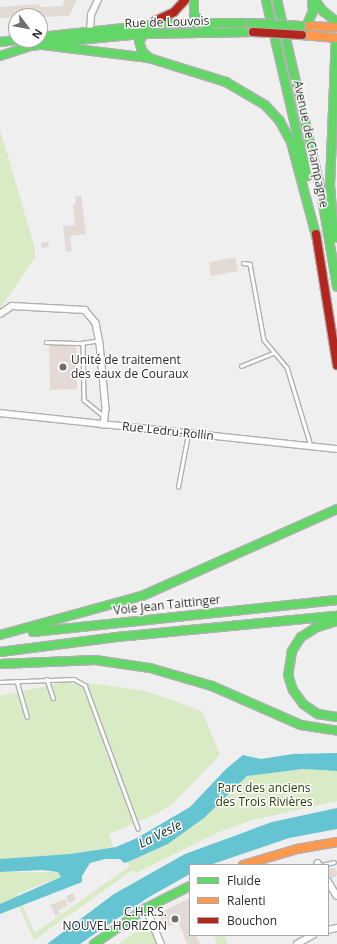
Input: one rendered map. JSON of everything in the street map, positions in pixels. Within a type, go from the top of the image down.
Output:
[{"type":"main road","points":[[94,31],[161,20],[174,12],[185,0]]},
{"type":"main road","points":[[194,0],[194,15],[212,33]]},
{"type":"main road","name":"Avenue de Champagne","points":[[266,0],[307,176],[337,365]]},
{"type":"main road","name":"Avenue de Champagne","points":[[277,0],[320,186],[337,287]]},
{"type":"main road","points":[[302,35],[304,26],[313,11],[312,0]]},
{"type":"main road","points":[[315,0],[323,11],[337,22]]},
{"type":"main road","name":"Rue de Louvois","points":[[48,36],[199,21],[337,27]]},
{"type":"main road","points":[[149,58],[142,51],[139,41],[142,34],[171,23]]},
{"type":"main road","points":[[324,26],[337,38],[330,185],[337,255]]},
{"type":"main road","name":"Rue de Louvois","points":[[48,44],[142,34],[253,32],[337,38]]},
{"type":"main road","points":[[48,46],[149,58],[226,82],[265,105],[279,120],[291,142],[317,239]]},
{"type":"main road","name":"Rue de Louvois","points":[[0,56],[31,48]]},
{"type":"main road","points":[[334,107],[337,93]]},
{"type":"main road","points":[[317,518],[337,501]]},
{"type":"main road","points":[[0,636],[142,596],[337,509]]},
{"type":"main road","name":"Voie Jean Taittinger","points":[[0,636],[119,621],[337,600]]},
{"type":"main road","points":[[0,652],[117,637],[337,616]]},
{"type":"main road","points":[[337,621],[317,627],[301,637],[292,651],[288,675],[293,690],[303,704],[318,714],[337,717]]},
{"type":"main road","points":[[0,664],[94,660],[150,668],[212,686],[300,724],[337,731]]},
{"type":"main road","points":[[246,864],[298,849],[337,842]]},
{"type":"main road","points":[[94,944],[146,908],[189,886]]},
{"type":"street","points":[[94,31],[89,26],[93,10],[98,0]]},
{"type":"street","points":[[0,314],[12,306],[85,310],[96,323],[99,341],[105,417],[104,425]]},
{"type":"street","name":"Rue Ledru-Rollin","points":[[0,413],[337,449]]},
{"type":"street","points":[[329,883],[337,896]]},
{"type":"street","points":[[146,908],[161,944]]},
{"type":"street","points":[[296,944],[311,936]]},
{"type":"lane","points":[[243,263],[250,264],[264,340],[273,353],[287,367],[311,446]]},
{"type":"lane","points":[[46,342],[83,343],[99,341]]},
{"type":"lane","points":[[83,343],[84,400],[105,417]]},
{"type":"lane","points":[[241,366],[273,353]]},
{"type":"lane","points":[[178,487],[188,433]]},
{"type":"lane","points":[[47,679],[53,698]]},
{"type":"lane","points":[[0,682],[74,679],[85,685],[138,828]]},
{"type":"lane","points":[[17,681],[27,717]]},
{"type":"lane","points":[[320,864],[334,862]]},
{"type":"green space","points":[[0,129],[35,249],[35,257],[0,309]]},
{"type":"green space","points":[[60,683],[96,684],[146,691],[202,711],[220,755],[173,803],[156,814],[109,834],[113,847],[70,854],[0,859],[0,696]]},
{"type":"green space","name":"Parc des anciens des Trois Rivières","points":[[303,769],[337,771],[337,801],[253,820],[219,832],[136,873],[133,870],[34,940],[15,898],[0,904],[0,872],[58,872],[61,877],[58,880],[49,881],[17,894],[35,933],[130,866],[127,863],[168,844],[195,825],[247,776]]},
{"type":"green space","points":[[148,924],[156,944],[119,944]]},
{"type":"green space","points":[[214,936],[224,936],[228,944],[217,944]]},
{"type":"water","name":"La Vesle","points":[[337,753],[337,771],[303,769],[247,776],[204,818],[168,844],[124,863],[120,859],[105,859],[90,863],[82,876],[82,882],[0,914],[0,904],[61,877],[58,872],[42,870],[0,872],[0,859],[70,854],[116,847],[137,838],[190,807],[226,769],[243,755],[261,759],[293,754]]},
{"type":"water","points":[[337,808],[337,829],[289,838],[213,864],[189,864],[189,875],[149,897],[80,944],[47,944],[114,894],[185,854],[272,822]]},
{"type":"building","points":[[65,0],[77,0],[69,16],[48,17],[48,8],[8,8],[8,18],[0,18],[0,7],[39,4],[40,7],[62,6]]},
{"type":"building","points":[[81,195],[86,234],[70,236],[72,251],[66,252],[63,226],[75,225],[73,205],[76,204],[75,196]]},
{"type":"building","points":[[48,241],[49,247],[41,248],[41,243]]},
{"type":"building","points":[[235,257],[238,271],[211,276],[209,262]]},
{"type":"building","name":"Unité de traitement des eaux de Couraux","points":[[49,345],[76,346],[77,389],[50,390]]},
{"type":"building","points":[[332,868],[337,873],[334,877],[332,878],[329,876],[330,869]]},
{"type":"building","points":[[73,893],[76,900],[69,903],[66,896]]},
{"type":"building","name":"C.H.R.S. NOUVEL HORIZON","points":[[189,898],[189,936],[196,936],[200,944],[187,944],[179,923],[163,928],[158,914]]},
{"type":"building","points":[[65,899],[68,906],[58,910],[60,914],[56,917],[50,905]]},
{"type":"traffic: fast","points":[[194,0],[194,15],[212,33]]},
{"type":"traffic: fast","points":[[266,0],[307,176]]},
{"type":"traffic: fast","points":[[277,0],[320,186],[337,287]]},
{"type":"traffic: fast","points":[[302,35],[313,11],[312,0]]},
{"type":"traffic: fast","points":[[315,0],[323,11],[337,22]]},
{"type":"traffic: fast","points":[[48,36],[171,23],[251,23]]},
{"type":"traffic: fast","points":[[251,23],[301,26]]},
{"type":"traffic: fast","points":[[146,32],[139,41],[142,51],[149,58]]},
{"type":"traffic: fast","points":[[0,56],[31,46],[88,39],[142,34],[253,32]]},
{"type":"traffic: fast","points":[[334,238],[330,185],[336,38]]},
{"type":"traffic: fast","points":[[0,42],[8,41]]},
{"type":"traffic: fast","points":[[48,46],[149,58],[226,82],[265,105],[279,120],[291,142],[317,239]]},
{"type":"traffic: fast","points":[[0,635],[142,596],[337,509]]},
{"type":"traffic: fast","points":[[33,632],[337,600]]},
{"type":"traffic: fast","points":[[0,652],[117,637],[337,616]]},
{"type":"traffic: fast","points":[[337,621],[317,627],[301,637],[292,651],[288,675],[293,690],[303,704],[318,714],[337,717]]},
{"type":"traffic: fast","points":[[0,664],[95,660],[150,668],[212,686],[301,725],[337,731]]},
{"type":"traffic: fast","points":[[94,944],[146,908],[189,886]]},
{"type":"traffic: slow","points":[[302,26],[337,27]]},
{"type":"traffic: slow","points":[[302,35],[337,38]]},
{"type":"traffic: slow","points":[[246,864],[297,849],[337,842]]},
{"type":"traffic: jam","points":[[155,21],[174,12],[185,0]]},
{"type":"traffic: jam","points":[[253,32],[302,35]]},
{"type":"traffic: jam","points":[[316,234],[337,365]]},
{"type":"place","name":"Unité de traitement des eaux de Couraux","points":[[63,367]]},
{"type":"place","name":"C.H.R.S. NOUVEL HORIZON","points":[[175,919]]}]
